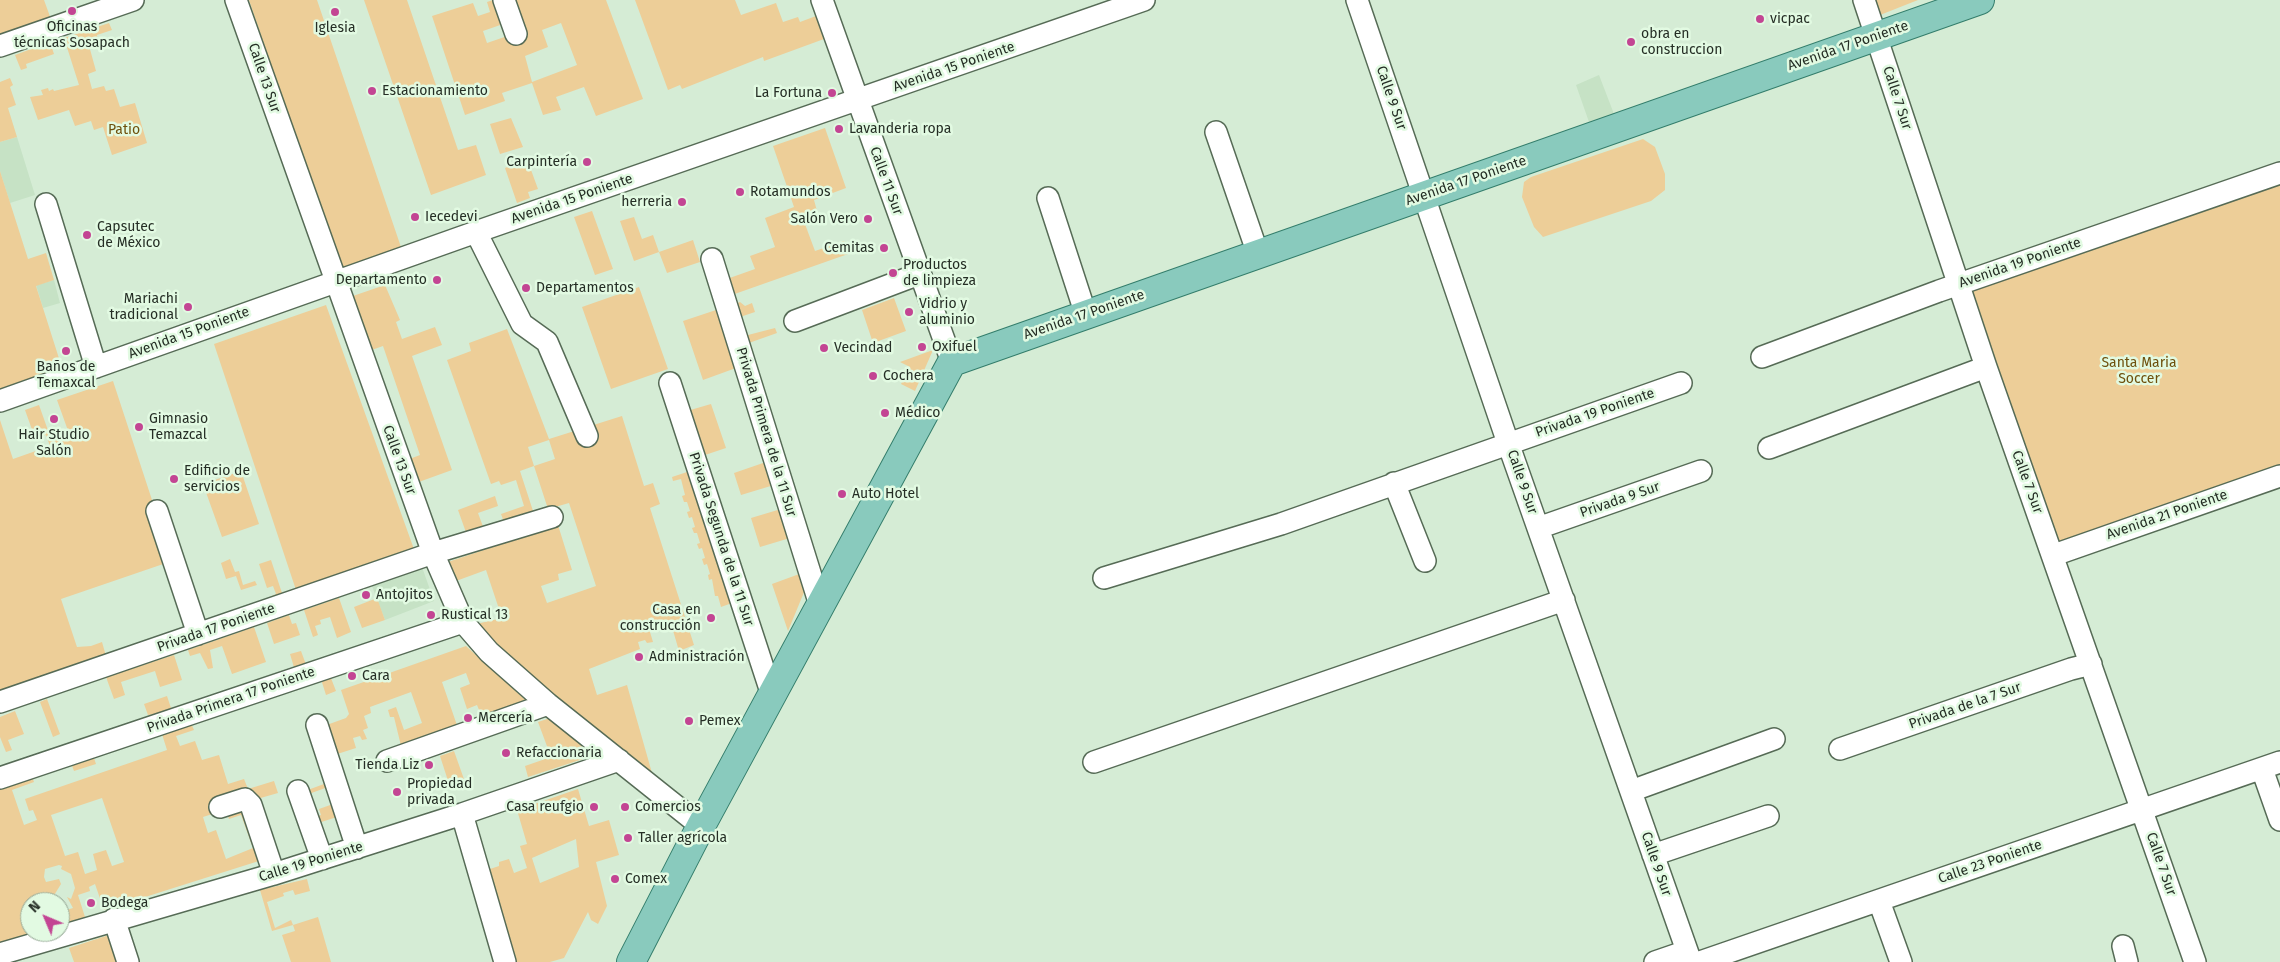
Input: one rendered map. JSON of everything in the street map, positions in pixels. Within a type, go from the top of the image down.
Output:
[{"type":"main road","name":"Avenida 17 Poniente","points":[[952,362],[1980,0]]},
{"type":"main road","points":[[631,962],[701,826],[952,362]]},
{"type":"street","points":[[0,46],[133,0]]},
{"type":"street","name":"Calle 13 Sur","points":[[236,0],[334,282],[433,553],[463,622],[489,652],[548,704],[701,826]]},
{"type":"street","points":[[504,0],[516,34]]},
{"type":"street","name":"Calle 11 Sur","points":[[822,0],[952,362]]},
{"type":"street","name":"Avenida 15 Poniente","points":[[0,401],[476,232],[1144,0]]},
{"type":"street","name":"Calle 9 Sur","points":[[1357,0],[1508,443],[1653,855],[1693,958]]},
{"type":"street","name":"Calle 7 Sur","points":[[1864,0],[1986,366],[2054,555],[2090,664],[2195,962]]},
{"type":"street","points":[[1216,132],[1258,254]]},
{"type":"street","name":"Avenida 19 Poniente","points":[[1762,357],[1958,284],[2280,172]]},
{"type":"street","points":[[1048,198],[1086,315]]},
{"type":"street","points":[[46,204],[96,367]]},
{"type":"street","points":[[476,232],[522,324],[547,342],[587,436]]},
{"type":"street","name":"Privada Primera de la 11 Sur","points":[[712,259],[820,605]]},
{"type":"street","points":[[795,321],[920,274]]},
{"type":"street","points":[[1769,448],[1986,366]]},
{"type":"street","name":"Privada Segunda de la 11 Sur","points":[[670,382],[772,695]]},
{"type":"street","name":"Privada 19 Poniente","points":[[1104,578],[1281,524],[1681,383]]},
{"type":"street","name":"Privada 9 Sur","points":[[1538,528],[1701,471]]},
{"type":"street","name":"Avenida 21 Poniente","points":[[2054,555],[2280,476]]},
{"type":"street","points":[[1394,483],[1425,561]]},
{"type":"street","points":[[157,510],[198,634]]},
{"type":"street","name":"Privada 17 Poniente","points":[[0,702],[433,553],[552,517]]},
{"type":"street","points":[[1094,762],[1564,600]]},
{"type":"street","name":"Privada Primera 17 Poniente","points":[[0,778],[463,622]]},
{"type":"street","name":"Privada de la 7 Sur","points":[[1840,749],[2061,672],[2090,664]]},
{"type":"street","points":[[387,761],[548,704]]},
{"type":"street","points":[[317,725],[357,848]]},
{"type":"street","points":[[1631,791],[1774,739]]},
{"type":"street","name":"Calle 19 Poniente","points":[[0,954],[24,955],[114,920],[357,848],[619,760]]},
{"type":"street","points":[[2271,766],[2280,820]]},
{"type":"street","name":"Calle 23 Poniente","points":[[1655,962],[1693,958],[1879,900],[2271,766]]},
{"type":"street","points":[[298,792],[322,859]]},
{"type":"street","points":[[220,807],[245,799],[252,805],[274,874]]},
{"type":"street","points":[[462,814],[505,962]]},
{"type":"street","points":[[1653,855],[1768,816]]},
{"type":"street","points":[[1879,900],[1902,962]]},
{"type":"street","points":[[114,920],[128,962]]},
{"type":"shaded area","points":[[1599,75],[1614,114],[1589,122],[1576,85]]},
{"type":"shaded area","points":[[17,137],[35,195],[10,203],[0,171],[0,142]]},
{"type":"shaded area","points":[[54,280],[60,303],[43,308],[36,285]]},
{"type":"shaded area","points":[[422,567],[434,601],[385,620],[372,586]]},
{"type":"green space","points":[[0,0],[44,0],[52,22],[0,40]]},
{"type":"green space","points":[[249,0],[317,0],[403,253],[342,274]]},
{"type":"green space","points":[[364,0],[407,0],[458,150],[476,145],[486,175],[431,195]]},
{"type":"green space","points":[[498,0],[506,23],[483,31],[487,43],[522,31],[511,0],[606,0],[643,99],[596,116],[584,87],[556,97],[561,110],[543,115],[532,83],[502,93],[505,101],[465,115],[432,16],[473,3],[478,16],[490,12],[487,2]],"holes":[[[561,23],[577,65],[532,82],[525,56],[548,47],[542,30]]]},
{"type":"green space","points":[[635,0],[735,0],[741,15],[776,3],[783,22],[798,17],[800,22],[816,16],[824,39],[764,61],[763,57],[682,89],[680,85],[668,90]]},
{"type":"green space","points":[[1869,0],[1918,0],[1875,17]]},
{"type":"green space","name":"Patio","points":[[109,23],[112,30],[97,35],[98,39],[88,42],[96,71],[88,74],[92,89],[104,86],[106,91],[114,89],[120,107],[135,103],[147,143],[112,155],[103,127],[94,130],[91,121],[75,126],[69,110],[38,120],[30,97],[43,95],[41,90],[48,88],[49,91],[53,89],[54,91],[79,85],[64,38]]},
{"type":"green space","points":[[50,42],[54,54],[26,64],[27,68],[21,70],[15,55]]},
{"type":"green space","points":[[10,78],[13,85],[10,87],[16,105],[8,108],[17,137],[0,142],[0,82]]},
{"type":"green space","points":[[511,118],[523,147],[500,154],[490,124]]},
{"type":"green space","points":[[825,128],[846,188],[814,200],[817,211],[802,216],[815,251],[844,241],[848,254],[729,296],[724,280],[755,269],[750,256],[775,247],[765,218],[794,207],[773,146]]},
{"type":"green space","points":[[1643,139],[1655,147],[1665,174],[1665,190],[1651,201],[1543,237],[1534,227],[1522,197],[1524,182],[1531,177]]},
{"type":"green space","points":[[527,159],[538,189],[528,192],[530,198],[517,203],[505,168]]},
{"type":"green space","points":[[0,171],[28,259],[46,253],[54,280],[36,286],[63,371],[0,390]]},
{"type":"green space","name":"Santa Maria Soccer","points":[[2280,173],[2280,476],[2054,555],[1958,284]]},
{"type":"green space","points":[[592,211],[613,269],[595,275],[574,217]]},
{"type":"green space","points":[[634,217],[642,239],[653,235],[659,252],[634,261],[620,221]]},
{"type":"green space","points":[[693,240],[700,262],[667,273],[659,252]]},
{"type":"green space","points":[[385,285],[400,320],[396,322],[402,339],[435,327],[442,345],[412,356],[452,470],[416,483],[407,460],[420,455],[383,346],[369,351],[350,297]]},
{"type":"green space","points":[[639,287],[668,369],[611,389],[582,307]]},
{"type":"green space","points":[[894,298],[906,331],[873,343],[862,310]]},
{"type":"green space","points":[[740,302],[745,306],[752,303],[755,312],[737,318],[733,305]]},
{"type":"green space","points":[[326,305],[415,552],[297,593],[214,344]]},
{"type":"green space","points":[[716,310],[736,368],[703,380],[683,321]]},
{"type":"green space","points":[[744,326],[748,335],[775,328],[777,333],[746,344],[740,328]]},
{"type":"green space","points":[[507,329],[549,439],[622,416],[644,486],[653,483],[660,504],[650,508],[694,645],[679,651],[672,627],[663,630],[662,628],[650,632],[653,642],[647,643],[645,640],[638,642],[640,649],[589,669],[597,695],[627,685],[652,773],[608,743],[472,625],[502,618],[486,570],[456,581],[448,562],[558,525],[572,570],[558,574],[559,580],[541,586],[547,603],[596,586],[569,503],[548,509],[534,466],[520,471],[534,514],[505,525],[501,514],[524,506],[516,480],[501,485],[499,481],[491,484],[447,360],[471,351],[469,343]],"holes":[[[549,440],[555,459],[534,466],[528,447]]]},
{"type":"green space","points":[[933,350],[915,391],[901,384],[910,367],[900,362]]},
{"type":"green space","points":[[113,381],[172,561],[61,599],[77,647],[91,646],[102,642],[106,656],[0,692],[0,420],[13,459],[50,446],[46,435],[35,438],[25,410],[39,405],[50,436],[61,432],[64,441],[71,439],[57,400]]},
{"type":"green space","points":[[711,404],[726,448],[702,456],[687,411]]},
{"type":"green space","points":[[766,462],[774,485],[741,495],[734,473]]},
{"type":"green space","points":[[241,471],[259,524],[222,537],[203,484]]},
{"type":"green space","points":[[690,471],[732,603],[721,607],[718,596],[715,596],[712,579],[709,580],[708,575],[710,574],[707,564],[704,565],[702,559],[705,558],[702,548],[699,549],[697,544],[700,543],[697,533],[694,533],[692,528],[695,527],[692,517],[689,518],[687,512],[690,511],[687,502],[684,502],[682,496],[685,495],[681,479],[673,481],[672,477]]},
{"type":"green space","points":[[495,496],[498,506],[478,513],[485,532],[468,538],[458,510]]},
{"type":"green space","points":[[781,509],[790,538],[760,547],[751,518]]},
{"type":"green space","points":[[230,559],[235,572],[239,571],[243,585],[255,581],[257,585],[241,590],[236,576],[226,579],[221,563]]},
{"type":"green space","points":[[271,560],[283,596],[269,600],[268,598],[276,594],[273,586],[267,588],[259,564]]},
{"type":"green space","points":[[802,573],[807,585],[788,631],[772,584]]},
{"type":"green space","points":[[339,598],[351,632],[337,638],[330,617],[320,620],[321,624],[315,626],[318,635],[313,637],[304,610]]},
{"type":"green space","points":[[377,598],[385,620],[362,628],[354,607]]},
{"type":"green space","points":[[289,615],[292,624],[296,623],[300,635],[274,644],[267,623]]},
{"type":"green space","points":[[254,627],[266,662],[232,674],[222,646],[210,650],[213,668],[208,669],[200,653],[190,656],[188,650]]},
{"type":"green space","points":[[466,646],[531,705],[484,722],[477,705],[467,709],[460,688],[470,684],[466,673],[442,682],[459,731],[402,750],[394,717],[390,717],[388,710],[396,707],[404,730],[422,723],[411,692],[370,707],[371,713],[364,716],[368,728],[363,730],[367,739],[362,740],[360,736],[353,738],[356,748],[331,756],[321,727],[346,718],[349,714],[341,690]]},
{"type":"green space","points":[[301,651],[308,670],[296,674],[290,654]]},
{"type":"green space","points":[[174,655],[182,680],[160,687],[155,671],[121,682],[125,695],[114,699],[106,677]]},
{"type":"green space","points":[[329,673],[336,691],[326,695],[320,676]]},
{"type":"green space","points":[[167,696],[171,708],[166,710],[169,718],[156,722],[154,714],[148,715],[144,704]]},
{"type":"green space","points":[[47,699],[60,734],[53,737],[40,702]]},
{"type":"green space","points":[[15,711],[24,734],[8,740],[12,750],[6,752],[0,737],[0,717]]},
{"type":"green space","points":[[550,718],[595,755],[528,777],[525,766],[551,757],[538,722]]},
{"type":"green space","points":[[190,721],[194,730],[176,736],[180,746],[195,741],[202,760],[219,755],[228,784],[244,779],[248,789],[274,781],[278,793],[243,803],[262,860],[104,910],[95,884],[89,887],[90,891],[78,895],[85,917],[70,922],[70,909],[73,908],[70,898],[75,888],[71,874],[61,869],[62,866],[59,865],[45,869],[44,877],[46,882],[59,879],[61,884],[56,892],[20,892],[20,939],[0,946],[0,783],[30,772],[34,782],[12,790],[24,825],[37,820],[33,810],[29,811],[25,799],[167,750],[161,731]],"holes":[[[102,798],[124,862],[112,866],[106,850],[93,854],[97,870],[85,874],[78,852],[65,856],[51,815]],[[225,810],[229,819],[241,815],[253,848],[226,859],[216,830],[208,833],[203,817]]]},
{"type":"green space","points":[[454,751],[465,782],[450,787],[440,756]]},
{"type":"green space","points":[[93,755],[96,764],[74,771],[71,763]]},
{"type":"green space","points":[[329,779],[337,817],[315,824],[313,818],[321,815],[319,809],[333,804],[328,787],[306,795],[305,791],[324,784],[323,781]]},
{"type":"green space","points":[[578,789],[589,826],[609,820],[619,855],[596,862],[607,906],[598,924],[591,920],[588,912],[564,958],[550,962],[511,962],[484,871],[499,866],[499,862],[509,859],[514,873],[527,868],[520,846],[527,844],[517,810]],"holes":[[[576,839],[579,867],[540,883],[532,858]]]},
{"type":"green space","points":[[307,879],[310,891],[295,895],[293,890],[283,893],[284,896],[267,902],[275,928],[291,920],[293,925],[272,931],[260,890]]},
{"type":"green space","points":[[318,917],[331,962],[291,962],[282,935],[295,931],[293,925]]},
{"type":"green space","points":[[112,934],[121,962],[74,962],[69,948]]},
{"type":"place","name":"Oficinas técnicas Sosapach","points":[[72,11]]},
{"type":"place","name":"Iglesia","points":[[335,12]]},
{"type":"place","name":"vicpac","points":[[1760,19]]},
{"type":"place","name":"obra en construccion","points":[[1631,42]]},
{"type":"place","name":"Estacionamiento","points":[[372,91]]},
{"type":"place","name":"La Fortuna","points":[[832,93]]},
{"type":"place","name":"Lavanderia ropa","points":[[839,129]]},
{"type":"place","name":"Carpintería","points":[[587,162]]},
{"type":"place","name":"Rotamundos","points":[[740,192]]},
{"type":"place","name":"herreria","points":[[682,202]]},
{"type":"place","name":"Iecedevi","points":[[415,217]]},
{"type":"place","name":"Salón Vero","points":[[868,219]]},
{"type":"place","name":"Capsutec de México","points":[[87,235]]},
{"type":"place","name":"Cemitas","points":[[884,248]]},
{"type":"place","name":"Productos de limpieza","points":[[893,273]]},
{"type":"place","name":"Departamento","points":[[437,280]]},
{"type":"place","name":"Departamentos","points":[[526,288]]},
{"type":"place","name":"Mariachi tradicional","points":[[188,307]]},
{"type":"place","name":"Vidrio y aluminio","points":[[909,312]]},
{"type":"place","name":"Oxifuel","points":[[922,347]]},
{"type":"place","name":"Vecindad","points":[[824,348]]},
{"type":"place","name":"Baños de Temaxcal","points":[[66,351]]},
{"type":"place","name":"Cochera","points":[[873,376]]},
{"type":"place","name":"Médico","points":[[885,413]]},
{"type":"place","name":"Hair Studio Salón","points":[[54,419]]},
{"type":"place","name":"Gimnasio Temazcal","points":[[139,427]]},
{"type":"place","name":"Edificio de servicios","points":[[174,479]]},
{"type":"place","name":"Auto Hotel","points":[[842,494]]},
{"type":"place","name":"Antojitos","points":[[366,595]]},
{"type":"place","name":"Rustical 13","points":[[431,615]]},
{"type":"place","name":"Casa en construcción","points":[[711,618]]},
{"type":"place","name":"Administración","points":[[639,657]]},
{"type":"place","name":"Cara","points":[[352,676]]},
{"type":"place","name":"Mercería","points":[[468,718]]},
{"type":"place","name":"Pemex","points":[[689,721]]},
{"type":"place","name":"Refaccionaria","points":[[506,753]]},
{"type":"place","name":"Tienda Liz","points":[[429,765]]},
{"type":"place","name":"Propiedad privada","points":[[397,792]]},
{"type":"place","name":"Casa reufgio","points":[[594,807]]},
{"type":"place","name":"Comercios","points":[[625,807]]},
{"type":"place","name":"Taller agrícola","points":[[628,838]]},
{"type":"place","name":"Comex","points":[[615,879]]},
{"type":"place","name":"Bodega","points":[[91,903]]}]
